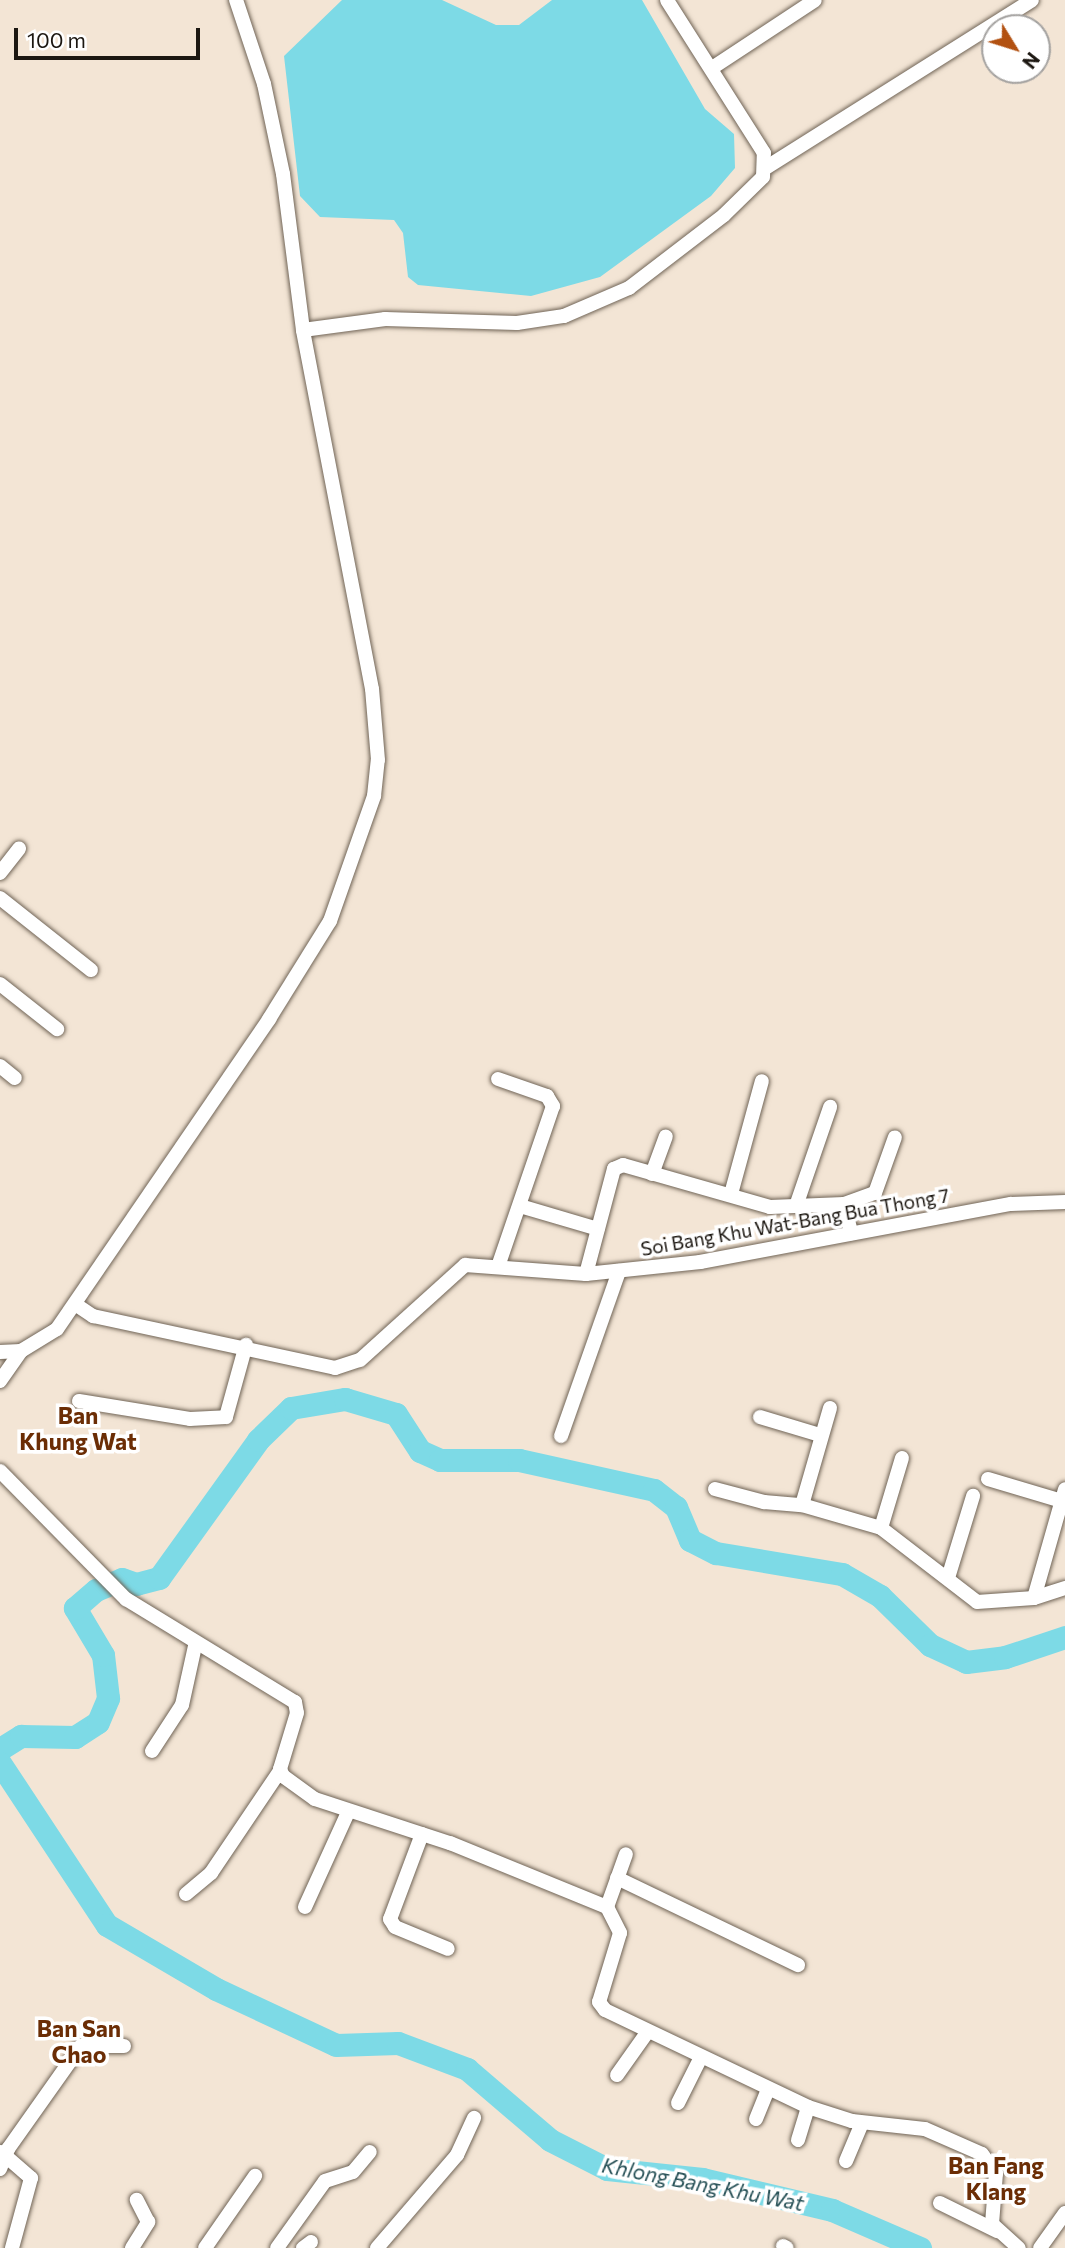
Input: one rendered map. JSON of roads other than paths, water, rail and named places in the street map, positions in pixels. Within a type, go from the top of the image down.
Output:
[{"type":"street","points":[[0,1381],[21,1351],[57,1329],[308,961],[351,873],[374,796],[378,750],[372,689],[303,330],[274,125],[236,0]]},
{"type":"street","points":[[667,0],[712,68],[768,167]]},
{"type":"street","points":[[712,68],[815,0]]},
{"type":"street","points":[[303,330],[385,319],[517,323],[583,310],[629,288],[690,245],[752,189],[768,167],[1032,0]]},
{"type":"street","points":[[0,873],[19,849]]},
{"type":"street","points":[[0,898],[91,970]]},
{"type":"street","points":[[0,984],[57,1029]]},
{"type":"street","points":[[0,1066],[15,1078]]},
{"type":"street","points":[[498,1079],[552,1100],[520,1206],[498,1267]]},
{"type":"street","points":[[731,1194],[762,1081]]},
{"type":"street","points":[[796,1206],[830,1107]]},
{"type":"street","points":[[652,1174],[666,1136]]},
{"type":"street","points":[[586,1274],[614,1170],[623,1166],[770,1207],[844,1204],[874,1193],[895,1137]]},
{"type":"street","name":"Soi Bang Khu Wat-Bang Bua Thong 7","points":[[75,1304],[93,1317],[246,1345],[335,1368],[360,1360],[465,1265],[586,1274],[619,1271],[701,1262],[1011,1204],[1065,1202]]},
{"type":"street","points":[[844,1204],[850,1233]]},
{"type":"street","points":[[520,1206],[598,1229]]},
{"type":"street","points":[[561,1436],[619,1271]]},
{"type":"street","points":[[79,1401],[190,1419],[226,1417],[246,1345]]},
{"type":"street","points":[[0,1352],[21,1351]]},
{"type":"street","points":[[802,1505],[820,1435],[830,1408]]},
{"type":"street","points":[[760,1417],[820,1435]]},
{"type":"street","points":[[881,1528],[902,1458]]},
{"type":"street","points":[[0,1471],[46,1512],[90,1566],[121,1594],[195,1646],[295,1702],[297,1713],[279,1772],[211,1873],[186,1895]]},
{"type":"street","points":[[988,1479],[1063,1495],[1034,1598]]},
{"type":"street","points":[[715,1489],[764,1502],[802,1505],[881,1528],[977,1602],[1034,1598],[1065,1588]]},
{"type":"street","points":[[948,1578],[973,1496]]},
{"type":"street","points":[[152,1751],[182,1706],[195,1646]]},
{"type":"street","points":[[279,1772],[315,1799],[422,1835],[607,1907],[620,1933],[599,2002],[646,2034],[808,2108],[862,2123],[938,2133],[990,2159],[996,2172],[990,2216],[996,2231]]},
{"type":"street","points":[[305,1907],[348,1812]]},
{"type":"street","points":[[422,1835],[390,1919],[395,1927],[448,1949]]},
{"type":"street","points":[[607,1907],[626,1854]]},
{"type":"street","points":[[617,1878],[798,1965]]},
{"type":"street","points":[[617,2075],[646,2034]]},
{"type":"street","points":[[12,2248],[31,2178],[2,2159],[81,2046],[124,2046]]},
{"type":"street","points":[[678,2103],[701,2057]]},
{"type":"street","points":[[756,2119],[768,2089]]},
{"type":"street","points":[[798,2140],[808,2108]]},
{"type":"street","points":[[377,2248],[457,2155],[474,2118]]},
{"type":"street","points":[[846,2161],[862,2123]]},
{"type":"street","points":[[277,2248],[325,2181],[353,2172],[370,2152]]},
{"type":"street","points":[[205,2248],[255,2176]]},
{"type":"street","points":[[132,2248],[148,2222],[137,2200]]},
{"type":"street","points":[[940,2203],[996,2231],[1019,2248]]},
{"type":"street","points":[[1040,2248],[1065,2213]]},
{"type":"water","points":[[342,0],[442,0],[496,25],[519,25],[552,0],[642,0],[705,109],[734,134],[735,168],[711,196],[600,277],[531,296],[418,285],[408,277],[403,233],[394,220],[320,217],[300,196],[284,56]]},
{"type":"waterway","points":[[0,1749],[21,1736],[75,1737],[98,1722],[108,1698],[103,1655],[75,1608],[96,1590],[122,1579],[136,1584],[159,1578],[258,1440],[291,1408],[345,1399],[396,1414],[420,1451],[440,1460],[519,1460],[654,1490],[676,1507],[690,1540],[716,1553],[842,1574],[880,1596],[930,1645],[966,1662],[1005,1657],[1065,1637]]},
{"type":"waterway","name":"Khlong Bang Khu Wat","points":[[0,1763],[107,1925],[216,1989],[336,2045],[398,2043],[467,2069],[550,2140],[607,2169],[702,2179],[832,2210],[920,2248]]},
{"type":"district","name":"Ban Khung Wat","points":[[78,1428]]},
{"type":"district","name":"Ban San Chao","points":[[79,2041]]},
{"type":"district","name":"Ban Fang Klang","points":[[996,2178]]}]
